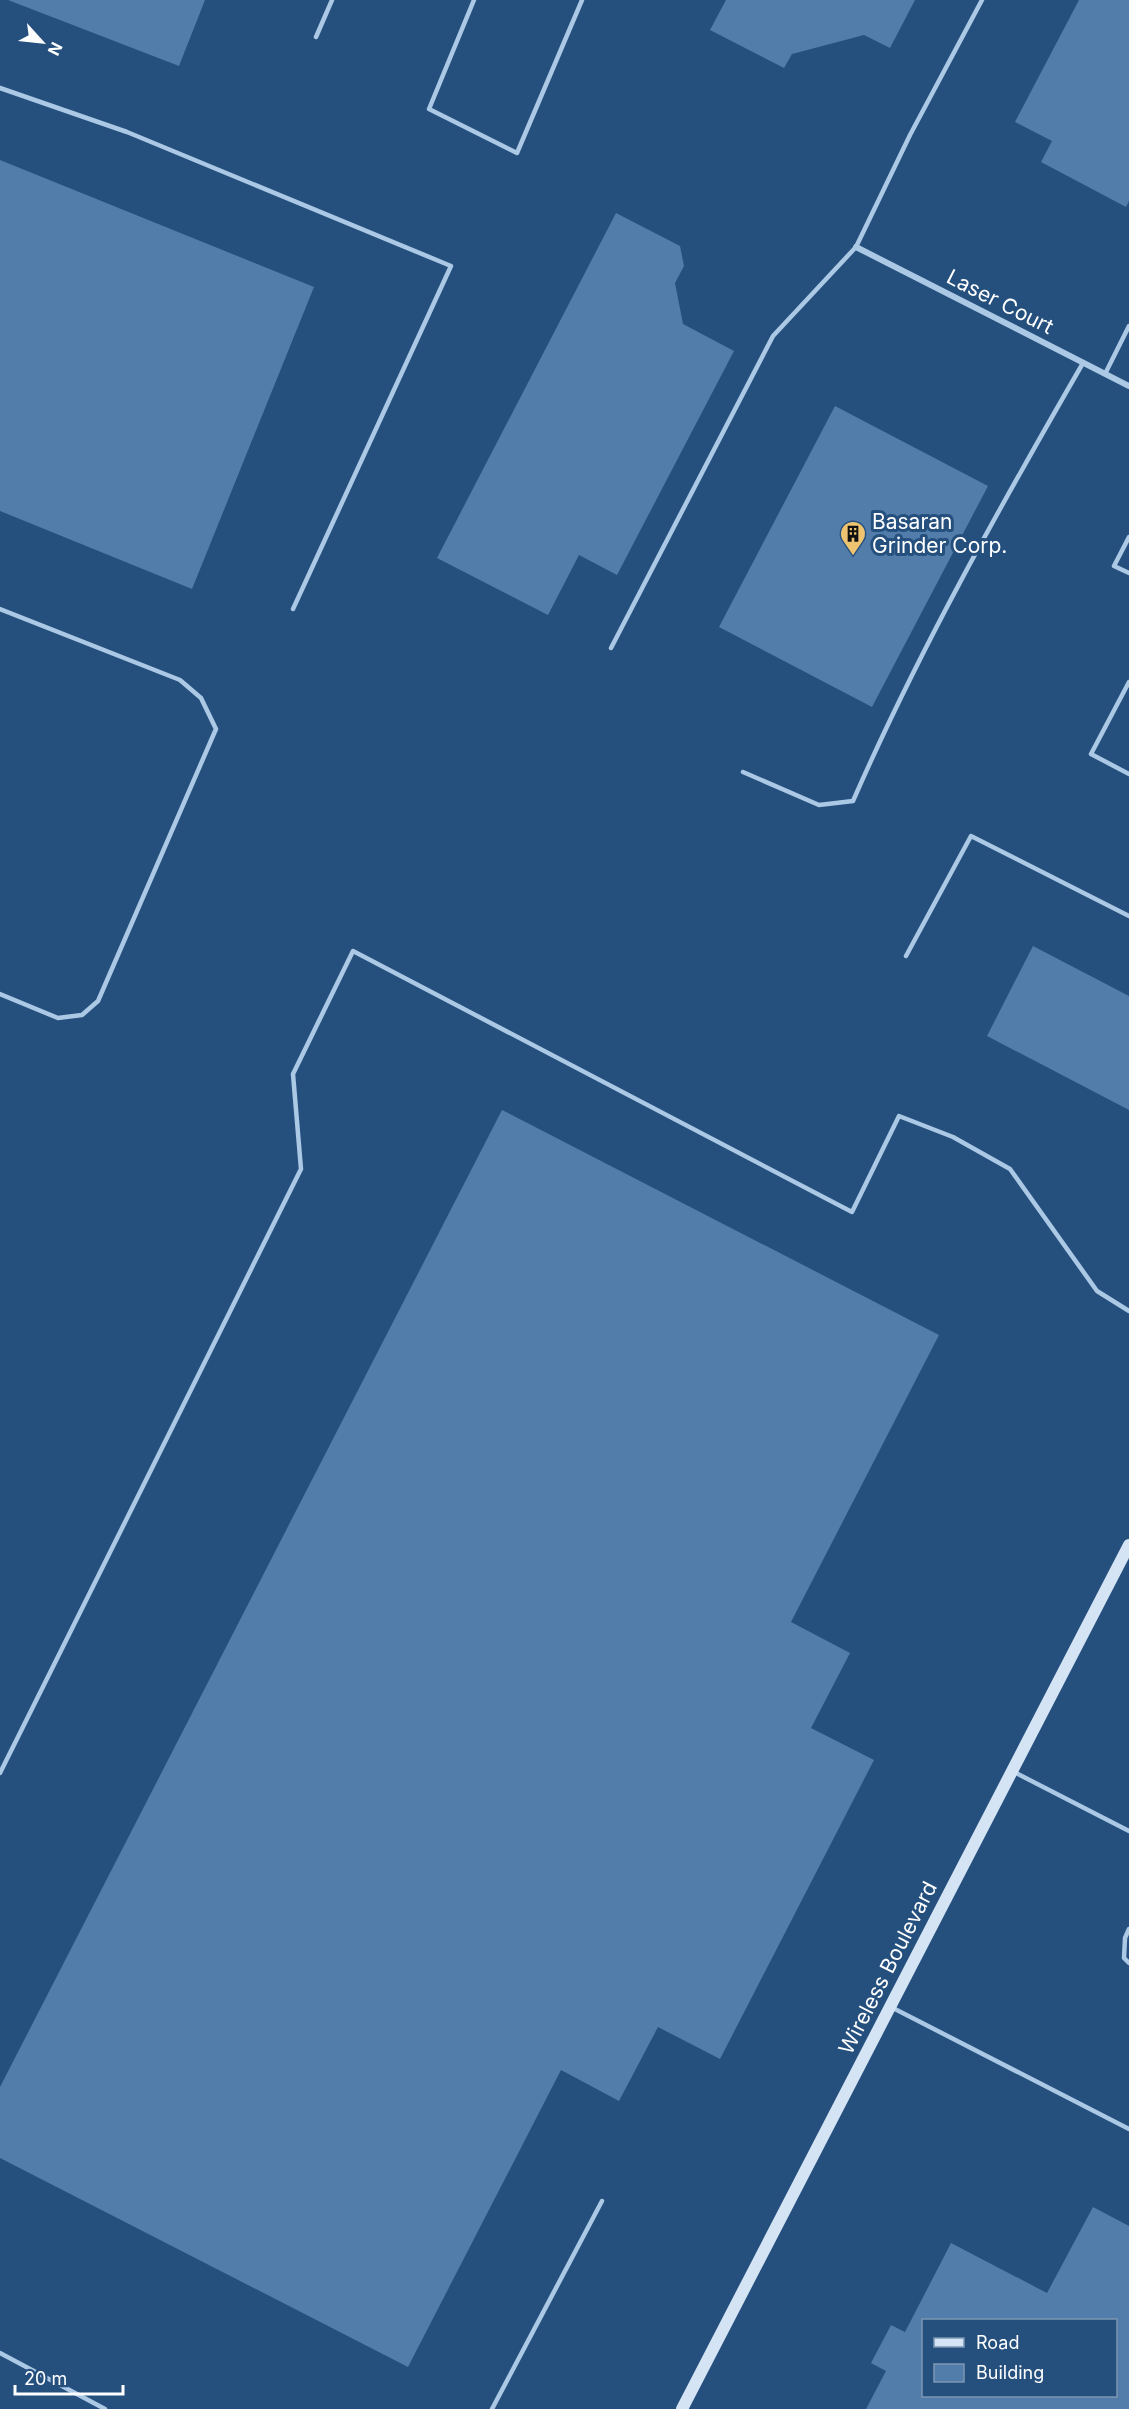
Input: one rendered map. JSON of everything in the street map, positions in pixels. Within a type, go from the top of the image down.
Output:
[{"type":"street","name":"Laser Court","points":[[856,248],[1129,386]]},
{"type":"street","name":"Wireless Boulevard","points":[[682,2409],[1129,1545]]},
{"type":"lane","points":[[316,37],[332,0]]},
{"type":"lane","points":[[474,0],[429,109],[517,153],[582,0]]},
{"type":"lane","points":[[611,648],[773,336],[856,248],[910,135],[982,0]]},
{"type":"lane","points":[[0,88],[127,132],[451,266],[293,609]]},
{"type":"lane","points":[[1105,374],[1129,326]]},
{"type":"lane","points":[[743,772],[819,805],[853,801],[888,722],[1026,462],[1083,363]]},
{"type":"lane","points":[[1129,537],[1114,566],[1129,573]]},
{"type":"lane","points":[[0,609],[180,680],[201,698],[216,729],[98,1001],[82,1015],[58,1018],[0,994]]},
{"type":"lane","points":[[1129,682],[1091,753],[1129,774]]},
{"type":"lane","points":[[906,956],[971,836],[1129,916]]},
{"type":"lane","points":[[0,1773],[301,1169],[293,1074],[353,951],[852,1212],[899,1116],[953,1137],[1010,1170],[1097,1291],[1129,1311]]},
{"type":"lane","points":[[1012,1772],[1129,1831]]},
{"type":"lane","points":[[1129,1929],[1125,1938],[1124,1959],[1129,1963]]},
{"type":"lane","points":[[890,2007],[1129,2129]]},
{"type":"lane","points":[[492,2409],[602,2201]]},
{"type":"lane","points":[[0,2353],[105,2409]]},
{"type":"building","points":[[8,0],[205,0],[179,66]]},
{"type":"building","points":[[726,0],[915,0],[890,48],[864,35],[792,54],[784,68],[710,30]]},
{"type":"building","points":[[1079,0],[1129,0],[1129,201],[1126,207],[1041,162],[1052,141],[1015,122]]},
{"type":"building","points":[[0,160],[314,287],[192,589],[0,511]]},
{"type":"building","points":[[616,213],[680,246],[684,266],[675,283],[683,324],[734,351],[617,575],[579,555],[548,615],[437,558]]},
{"type":"building","name":"Basaran Grinder Corp.","points":[[835,406],[988,486],[872,707],[719,627]]},
{"type":"building","points":[[1033,946],[1129,996],[1129,1110],[987,1036]]},
{"type":"building","points":[[502,1110],[939,1335],[791,1622],[850,1653],[811,1728],[874,1760],[720,2059],[658,2027],[619,2101],[561,2070],[408,2367],[0,2158],[0,2087]]},
{"type":"building","points":[[1093,2207],[1129,2226],[1129,2409],[866,2409],[886,2371],[871,2363],[891,2325],[905,2332],[951,2243],[1047,2293]]},
{"type":"place","name":"Basaran Grinder Corp.","points":[[853,557]]}]
